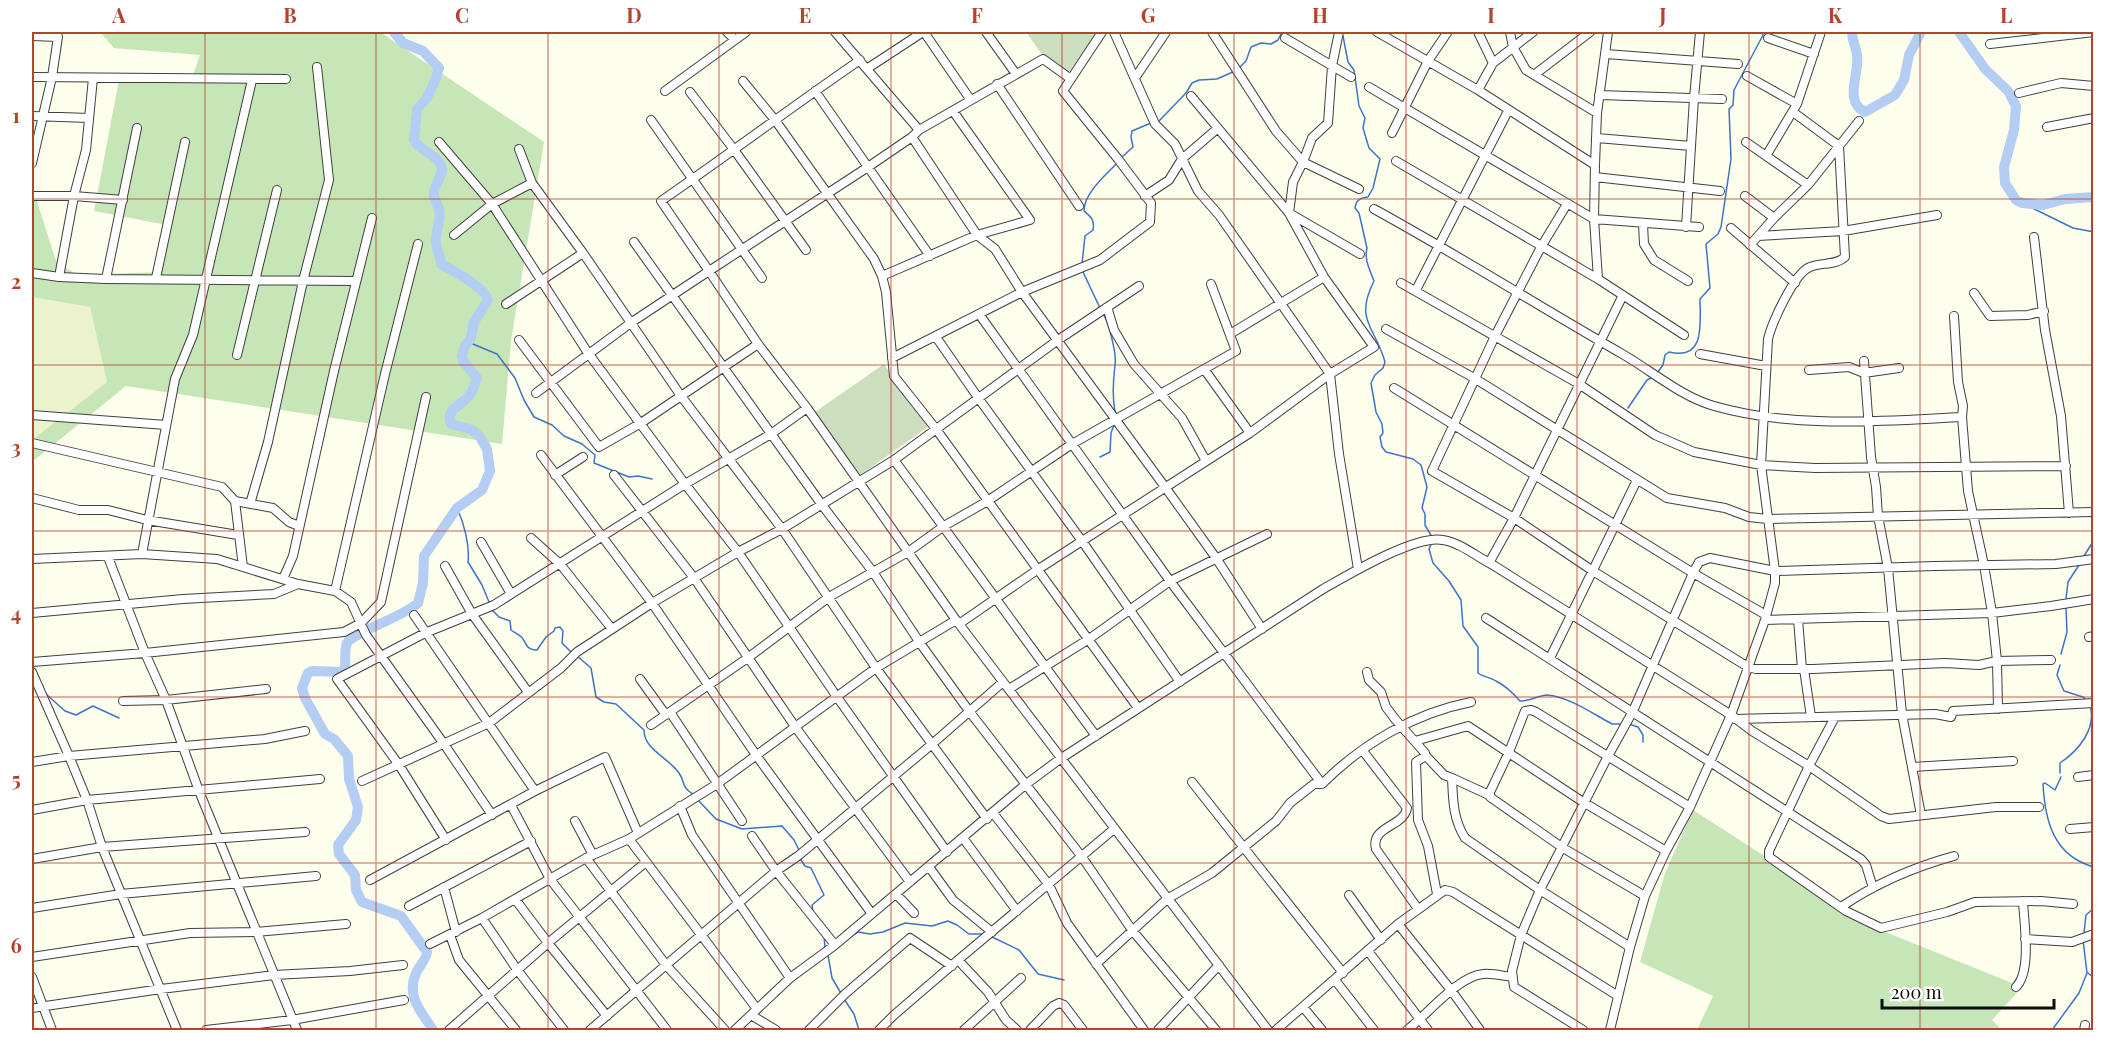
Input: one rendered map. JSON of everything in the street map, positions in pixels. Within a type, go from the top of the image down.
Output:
[{"type":"street","points":[[727,32],[735,40]]},
{"type":"street","points":[[665,91],[746,32]]},
{"type":"street","points":[[835,32],[919,130]]},
{"type":"street","points":[[902,32],[908,40]]},
{"type":"street","points":[[867,68],[923,32],[970,99]]},
{"type":"street","points":[[986,32],[1016,74]]},
{"type":"street","points":[[892,358],[1022,292],[1100,260],[1150,222],[1151,203],[1063,91],[1102,32]]},
{"type":"street","points":[[1114,32],[1154,122],[1175,144],[1198,190],[1220,215],[1330,374],[1339,454],[1358,569]]},
{"type":"street","points":[[1134,78],[1166,32]]},
{"type":"street","points":[[1212,32],[1276,130],[1303,162],[1359,189]]},
{"type":"street","points":[[1289,213],[1293,182],[1312,138],[1328,123],[1332,66],[1339,32]]},
{"type":"street","points":[[1377,32],[1478,90],[1595,165]]},
{"type":"street","points":[[1478,32],[1493,63]]},
{"type":"street","points":[[1510,32],[1513,48],[1526,70],[1597,113]]},
{"type":"street","points":[[1478,90],[1493,63],[1533,32]]},
{"type":"street","points":[[1534,75],[1590,32]]},
{"type":"street","points":[[1599,279],[1594,219],[1595,165],[1597,113],[1608,32]]},
{"type":"street","points":[[1686,226],[1694,98],[1701,32]]},
{"type":"street","points":[[1766,156],[1797,104],[1821,32]]},
{"type":"street","points":[[1990,44],[2094,32]]},
{"type":"street","points":[[1392,133],[1428,61],[1447,33]]},
{"type":"street","points":[[32,36],[58,37],[52,77],[32,163]]},
{"type":"street","points":[[1285,38],[1351,77]]},
{"type":"street","points":[[1768,38],[1814,54]]},
{"type":"street","points":[[1606,54],[1738,64]]},
{"type":"street","points":[[536,393],[632,322],[912,138],[919,130],[970,99],[1043,58],[1071,79]]},
{"type":"street","points":[[861,60],[661,201],[758,344],[807,408],[958,622],[1268,1030]]},
{"type":"street","points":[[250,504],[268,442],[303,281],[329,180],[317,67]]},
{"type":"street","points":[[1747,76],[1797,104]]},
{"type":"street","points":[[32,77],[286,79]]},
{"type":"street","points":[[59,277],[74,196],[86,150],[93,78]]},
{"type":"street","points":[[142,554],[175,379],[194,335],[252,80]]},
{"type":"street","points":[[743,81],[828,193],[874,259],[882,276],[889,312],[894,376],[936,429],[986,502],[1138,708]]},
{"type":"street","points":[[2019,93],[2061,83],[2094,86]]},
{"type":"street","points":[[997,84],[1079,206]]},
{"type":"street","points":[[1369,87],[1594,219],[1699,227]]},
{"type":"street","points":[[815,91],[930,256]]},
{"type":"street","points":[[690,92],[806,250]]},
{"type":"street","points":[[1599,95],[1722,99]]},
{"type":"street","points":[[430,944],[482,918],[589,856],[629,839],[717,784],[876,668],[997,598],[1250,433],[1330,374],[1374,347],[1324,278],[1289,213],[1191,96]]},
{"type":"street","points":[[882,276],[977,235],[1030,220],[953,111]]},
{"type":"street","points":[[1416,290],[1508,111]]},
{"type":"street","points":[[1793,112],[1839,146]]},
{"type":"street","points":[[32,116],[89,118]]},
{"type":"street","points":[[2047,127],[2094,118]]},
{"type":"street","points":[[651,120],[762,278]]},
{"type":"street","points":[[1750,245],[1808,185],[1859,121]]},
{"type":"street","points":[[106,279],[137,128]]},
{"type":"street","points":[[1146,196],[1169,180],[1182,159],[1218,128]]},
{"type":"street","points":[[912,138],[977,235],[995,249],[1022,292],[1216,558],[1262,629]]},
{"type":"street","points":[[1597,138],[1691,146]]},
{"type":"street","points":[[156,278],[185,142]]},
{"type":"street","points":[[439,142],[492,204],[588,353],[738,552],[947,852]]},
{"type":"street","points":[[1746,142],[1808,185]]},
{"type":"street","points":[[1610,1030],[1645,896],[1733,717],[1775,583],[1761,465],[1768,339],[1771,326],[1795,283],[1805,270],[1840,261],[1845,257],[1839,146]]},
{"type":"street","points":[[519,149],[532,183],[632,322],[681,396],[782,529],[931,745],[1049,885],[1067,923],[1144,1030]]},
{"type":"street","points":[[1396,161],[1599,279],[1684,335]]},
{"type":"street","points":[[1595,177],[1720,191]]},
{"type":"street","points":[[454,235],[492,204],[532,183]]},
{"type":"street","points":[[237,355],[277,190]]},
{"type":"street","points":[[32,196],[74,196],[123,200]]},
{"type":"street","points":[[1745,196],[1774,218]]},
{"type":"street","points":[[1567,204],[1541,247],[1495,336],[1432,471],[1514,518],[1593,571],[1748,667],[1803,669],[1946,663],[1979,665],[1997,661],[2051,660]]},
{"type":"street","points":[[1374,208],[1656,374],[1686,395],[1714,406],[1763,416],[1814,421],[1962,417]]},
{"type":"street","points":[[1289,213],[1360,254]]},
{"type":"street","points":[[1758,236],[1843,231],[1937,215]]},
{"type":"street","points":[[283,579],[293,556],[372,218]]},
{"type":"street","points":[[1643,224],[1644,244],[1654,260],[1688,281]]},
{"type":"street","points":[[1731,228],[1795,283]]},
{"type":"street","points":[[2034,237],[2045,330],[2061,416],[2069,513]]},
{"type":"street","points":[[634,242],[873,573],[969,711],[1082,857],[1132,930],[1216,1030]]},
{"type":"street","points":[[335,591],[418,244]]},
{"type":"street","points":[[506,304],[583,253]]},
{"type":"street","points":[[32,273],[59,277],[106,279],[356,281]]},
{"type":"street","points":[[1230,334],[1324,278]]},
{"type":"street","points":[[1401,283],[1579,384],[1655,435],[1694,453],[1761,465],[1815,468],[2066,466]]},
{"type":"street","points":[[651,725],[790,628],[829,597],[908,552],[944,526],[986,502],[1072,444],[1236,351],[1211,284]]},
{"type":"street","points":[[362,781],[489,723],[561,668],[574,654],[652,603],[782,529],[894,460],[1058,340],[1139,286]]},
{"type":"street","points":[[1974,293],[1990,316],[2028,315],[2044,311]]},
{"type":"street","points":[[1489,563],[1514,518],[1623,295]]},
{"type":"street","points":[[1103,310],[1134,364],[1182,418],[1206,461]]},
{"type":"street","points":[[979,314],[1223,654],[1322,784]]},
{"type":"street","points":[[1954,316],[1968,491],[1992,612],[1997,661],[1998,709]]},
{"type":"street","points":[[1386,329],[1474,378],[1667,498],[1725,508],[1749,517],[1768,519],[2094,512]]},
{"type":"street","points":[[936,337],[1180,681]]},
{"type":"street","points":[[519,340],[599,447],[641,423],[758,344]]},
{"type":"street","points":[[1700,354],[1766,366]]},
{"type":"street","points":[[1864,361],[1872,468],[1888,568],[1902,714],[1920,815]]},
{"type":"street","points":[[1809,370],[1849,367],[1864,374],[1899,368]]},
{"type":"street","points":[[1204,369],[1250,433]]},
{"type":"street","points":[[1394,388],[1765,618],[1893,617],[1992,612],[2094,599]]},
{"type":"street","points":[[32,662],[145,653],[364,629],[381,602],[426,397]]},
{"type":"street","points":[[446,840],[399,765],[338,679],[425,633],[494,605],[685,484],[771,434],[807,408]]},
{"type":"street","points":[[32,415],[166,425]]},
{"type":"street","points":[[32,443],[222,486],[235,501],[243,567]]},
{"type":"street","points":[[541,455],[652,603],[756,755],[872,914]]},
{"type":"street","points":[[555,475],[582,457]]},
{"type":"street","points":[[894,460],[1096,736]]},
{"type":"street","points":[[614,475],[694,578],[796,728],[910,882]]},
{"type":"street","points":[[1550,658],[1637,480]]},
{"type":"street","points":[[32,498],[79,510],[108,510],[147,520],[238,535]]},
{"type":"street","points":[[235,501],[273,508],[289,522],[299,526]]},
{"type":"street","points":[[1009,689],[1089,639],[1170,581],[1267,534]]},
{"type":"street","points":[[531,538],[560,564],[612,629]]},
{"type":"street","points":[[735,1030],[790,978],[835,945],[1025,785],[1060,759],[1358,569],[1433,539],[1453,543],[1489,563],[1809,766],[1881,816],[1895,820],[1996,807],[2038,807]]},
{"type":"street","points":[[481,543],[512,594]]},
{"type":"street","points":[[32,559],[142,554],[217,559],[298,584],[335,591],[351,602],[381,656],[492,815]]},
{"type":"street","points":[[108,557],[166,700],[199,791],[297,1030]]},
{"type":"street","points":[[1584,1030],[1514,987],[1512,977],[1521,935],[1540,890],[1584,802],[1633,711],[1693,573],[1700,562],[1710,558],[1775,572],[2056,564],[2090,559]]},
{"type":"street","points":[[445,566],[472,614],[528,692]]},
{"type":"street","points":[[32,613],[274,594],[298,584]]},
{"type":"street","points":[[414,615],[535,791]]},
{"type":"street","points":[[1486,618],[1712,761],[1861,859],[1866,865],[1873,888]]},
{"type":"street","points":[[1798,619],[1811,717]]},
{"type":"street","points":[[32,672],[87,800],[102,847],[177,1030]]},
{"type":"street","points":[[1367,672],[1369,680],[1381,692],[1386,707],[1444,775],[1489,795],[1563,848],[1645,896]]},
{"type":"street","points":[[640,679],[668,713],[741,821]]},
{"type":"street","points":[[590,1030],[638,992],[666,965],[776,872],[801,854],[931,745],[1003,681]]},
{"type":"street","points":[[123,701],[166,700],[266,689]]},
{"type":"street","points":[[1096,964],[1167,899],[1212,873],[1245,848],[1276,821],[1290,802],[1314,784],[1322,784],[1337,768],[1400,725],[1444,707],[1471,702]]},
{"type":"street","points":[[1733,717],[1835,717],[1902,714],[1935,714],[1951,717],[1953,711],[2094,703]]},
{"type":"street","points":[[1489,795],[1525,711],[1531,710],[1690,807]]},
{"type":"street","points":[[1835,717],[1769,851],[1769,858],[1841,907],[1881,928],[1947,912],[1975,902],[2023,901],[2073,904]]},
{"type":"street","points":[[1415,741],[1468,726],[1584,802],[1666,851]]},
{"type":"street","points":[[32,762],[69,756],[265,739],[305,731]]},
{"type":"street","points":[[1363,751],[1407,808],[1405,815],[1381,832],[1374,842],[1376,849],[1418,909]]},
{"type":"street","points":[[1425,755],[1416,762],[1417,813],[1428,846],[1437,894]]},
{"type":"street","points":[[370,880],[535,791],[605,757],[638,833]]},
{"type":"street","points":[[1912,766],[2013,761]]},
{"type":"street","points":[[2078,777],[2094,775]]},
{"type":"street","points":[[1452,778],[1453,807],[1458,827],[1465,838],[1630,948]]},
{"type":"street","points":[[32,810],[87,800],[320,779]]},
{"type":"street","points":[[1192,782],[1343,973]]},
{"type":"street","points":[[511,805],[550,879],[667,1030]]},
{"type":"street","points":[[680,806],[692,835],[790,978]]},
{"type":"street","points":[[575,821],[589,856],[610,892],[666,965],[725,1030]]},
{"type":"street","points":[[2070,829],[2094,827]]},
{"type":"street","points":[[879,1030],[1114,829]]},
{"type":"street","points":[[32,859],[102,847],[305,832]]},
{"type":"street","points":[[752,836],[776,872],[835,945]]},
{"type":"street","points":[[963,838],[1017,911]]},
{"type":"street","points":[[629,839],[754,1012],[776,1030]]},
{"type":"street","points":[[409,906],[531,841]]},
{"type":"street","points":[[1841,907],[1873,888],[1930,863],[1954,856]]},
{"type":"street","points":[[449,1030],[646,862]]},
{"type":"street","points":[[929,867],[953,900],[992,932]]},
{"type":"street","points":[[32,908],[121,894],[316,876]]},
{"type":"street","points":[[444,887],[459,960],[516,1030]]},
{"type":"street","points":[[1276,1030],[1398,924],[1444,890],[1453,892],[1618,996]]},
{"type":"street","points":[[896,894],[914,913]]},
{"type":"street","points":[[1349,895],[1381,940]]},
{"type":"street","points":[[515,899],[548,944],[607,1016]]},
{"type":"street","points":[[2016,987],[2021,982],[2024,973],[2023,901]]},
{"type":"street","points":[[482,918],[518,971],[564,1030]]},
{"type":"street","points":[[32,957],[190,933],[256,932],[346,924]]},
{"type":"street","points":[[1398,924],[1451,990],[1479,1030]]},
{"type":"street","points":[[2025,939],[2072,942],[2094,934]]},
{"type":"street","points":[[809,1030],[843,996],[910,938],[955,963],[988,992],[1006,1020],[1017,1030]]},
{"type":"street","points":[[1368,951],[1428,1030]]},
{"type":"street","points":[[32,1008],[274,975],[350,971],[403,965]]},
{"type":"street","points":[[1158,1030],[1219,965]]},
{"type":"street","points":[[1407,1030],[1451,990],[1477,975],[1484,973],[1512,977]]},
{"type":"street","points":[[32,977],[52,1030]]},
{"type":"street","points":[[964,1030],[1021,978]]},
{"type":"street","points":[[1335,980],[1374,1030]]},
{"type":"street","points":[[206,1030],[292,1020],[405,1000]]},
{"type":"street","points":[[1030,1030],[1053,1006],[1059,1003],[1064,1005],[1083,1030]]},
{"type":"street","points":[[1303,1007],[1322,1030]]},
{"type":"green space","points":[[100,32],[380,32],[544,142],[511,341],[502,444],[126,386],[32,462],[32,440],[107,382],[90,307],[32,297],[32,194],[35,195],[56,261],[77,275],[160,272],[172,226],[94,211],[120,75],[193,76],[200,55],[114,48]]},
{"type":"green space","points":[[1026,32],[1098,32],[1068,73],[1043,56]]},
{"type":"green space","points":[[32,297],[90,307],[107,382],[32,440]]},
{"type":"green space","points":[[884,364],[928,427],[860,475],[815,412]]},
{"type":"green space","points":[[1693,810],[1878,929],[2022,987],[1992,1020],[2002,1030],[1697,1030],[1713,996],[1640,962],[1665,873]]},
{"type":"waterway","points":[[394,32],[403,43],[423,51],[439,68],[427,98],[417,109],[414,140],[435,158],[442,168],[434,194],[440,213],[436,242],[441,264],[475,285],[488,300],[474,322],[471,338],[462,356],[463,361],[477,378],[469,395],[451,413],[450,420],[451,424],[472,430],[480,437],[487,449],[490,471],[482,490],[457,508],[424,556],[423,583],[418,603],[351,639],[346,646],[343,672],[312,671],[308,673],[302,688],[325,734],[334,739],[348,756],[349,779],[358,807],[356,820],[338,845],[339,854],[355,875],[356,890],[362,902],[401,916],[427,952],[416,973],[413,989],[416,1003],[433,1030]]},
{"type":"waterway","points":[[1239,68],[1246,61],[1251,47],[1261,43],[1271,44],[1278,40],[1282,32]]},
{"type":"waterway","points":[[1657,373],[1663,365],[1665,355],[1669,352],[1689,351],[1695,346],[1698,338],[1700,299],[1710,288],[1706,244],[1718,234],[1721,227],[1731,159],[1729,109],[1733,105],[1734,90],[1763,32]]},
{"type":"waterway","points":[[1852,32],[1857,62],[1855,101],[1858,107],[1865,112],[1895,95],[1904,80],[1909,55],[1921,32]]},
{"type":"waterway","points":[[1959,32],[1985,69],[2008,91],[2016,106],[2014,130],[2004,167],[2005,183],[2016,200],[2022,203],[2043,205],[2065,199],[2094,197]]},
{"type":"waterway","points":[[1343,36],[1348,62],[1354,70],[1359,106],[1365,118],[1363,128],[1369,148],[1380,159],[1373,188],[1368,197],[1357,201],[1355,208],[1359,213],[1367,248],[1367,261],[1374,281],[1368,294],[1366,315],[1385,362],[1371,383],[1376,412],[1382,424],[1383,433],[1380,437],[1382,447],[1386,452],[1413,459],[1421,465],[1427,487],[1422,508],[1425,514],[1425,525],[1432,537]]},
{"type":"waterway","points":[[1159,121],[1186,93],[1192,83],[1199,80],[1217,79],[1235,71]]},
{"type":"waterway","points":[[1122,157],[1133,147],[1132,131],[1151,123]]},
{"type":"waterway","points":[[1082,264],[1085,236],[1093,230],[1092,219],[1084,211],[1085,204],[1096,185],[1117,163]]},
{"type":"waterway","points":[[2022,203],[2073,228],[2094,232]]},
{"type":"waterway","points":[[1083,272],[1100,308]]},
{"type":"waterway","points":[[1104,315],[1115,354],[1113,388],[1115,412]]},
{"type":"waterway","points":[[468,342],[497,354],[515,378],[534,417],[552,425],[564,436],[582,444],[595,455],[594,463],[629,477],[652,479]]},
{"type":"waterway","points":[[1628,408],[1647,380],[1651,378]]},
{"type":"waterway","points":[[1100,457],[1110,452],[1114,425]]},
{"type":"waterway","points":[[457,508],[466,535],[468,562],[489,602]]},
{"type":"waterway","points":[[2084,556],[2094,540]]},
{"type":"waterway","points":[[1432,542],[1429,549],[1433,563],[1449,581],[1461,600],[1463,626],[1478,647],[1478,673],[1503,685],[1520,701],[1544,695],[1556,696],[1573,702],[1612,724],[1621,724]]},
{"type":"waterway","points":[[2066,599],[2068,582],[2079,565]]},
{"type":"waterway","points":[[2061,654],[2067,632],[2066,608]]},
{"type":"waterway","points":[[492,610],[499,617],[510,621],[511,630],[521,636],[527,646],[532,649],[537,650],[546,637],[555,628],[560,627],[563,631],[562,643],[571,652]]},
{"type":"waterway","points":[[577,656],[591,668],[596,697],[604,702],[616,704],[644,730],[648,743],[674,767],[685,787],[694,795]]},
{"type":"waterway","points":[[2060,665],[2057,675],[2064,691],[2083,697],[2087,701]]},
{"type":"waterway","points":[[46,694],[65,711],[76,715],[93,706],[119,718]]},
{"type":"waterway","points":[[2060,773],[2060,763],[2079,746],[2088,731],[2091,722],[2090,705]]},
{"type":"waterway","points":[[1629,724],[1638,727],[1643,735],[1643,742]]},
{"type":"waterway","points":[[2061,777],[2055,790],[2043,784],[2049,824],[2054,836],[2069,855],[2094,867]]},
{"type":"waterway","points":[[697,799],[716,819],[742,829],[782,826],[794,840],[800,852]]},
{"type":"waterway","points":[[802,856],[801,860],[805,866],[811,868],[824,895],[812,905],[813,912]]},
{"type":"waterway","points":[[2084,933],[2086,915],[2094,908]]},
{"type":"waterway","points":[[847,939],[858,932],[870,934],[883,932],[905,923],[932,926],[948,921],[969,934],[982,934]]},
{"type":"waterway","points":[[990,936],[1019,950],[1038,974],[1064,980]]},
{"type":"waterway","points":[[824,937],[825,947]]},
{"type":"waterway","points":[[2052,1030],[2079,993],[2087,973],[2083,940]]},
{"type":"waterway","points":[[828,955],[832,978],[842,995]]},
{"type":"waterway","points":[[2088,973],[2094,978]]},
{"type":"waterway","points":[[844,999],[854,1014],[859,1030]]}]
